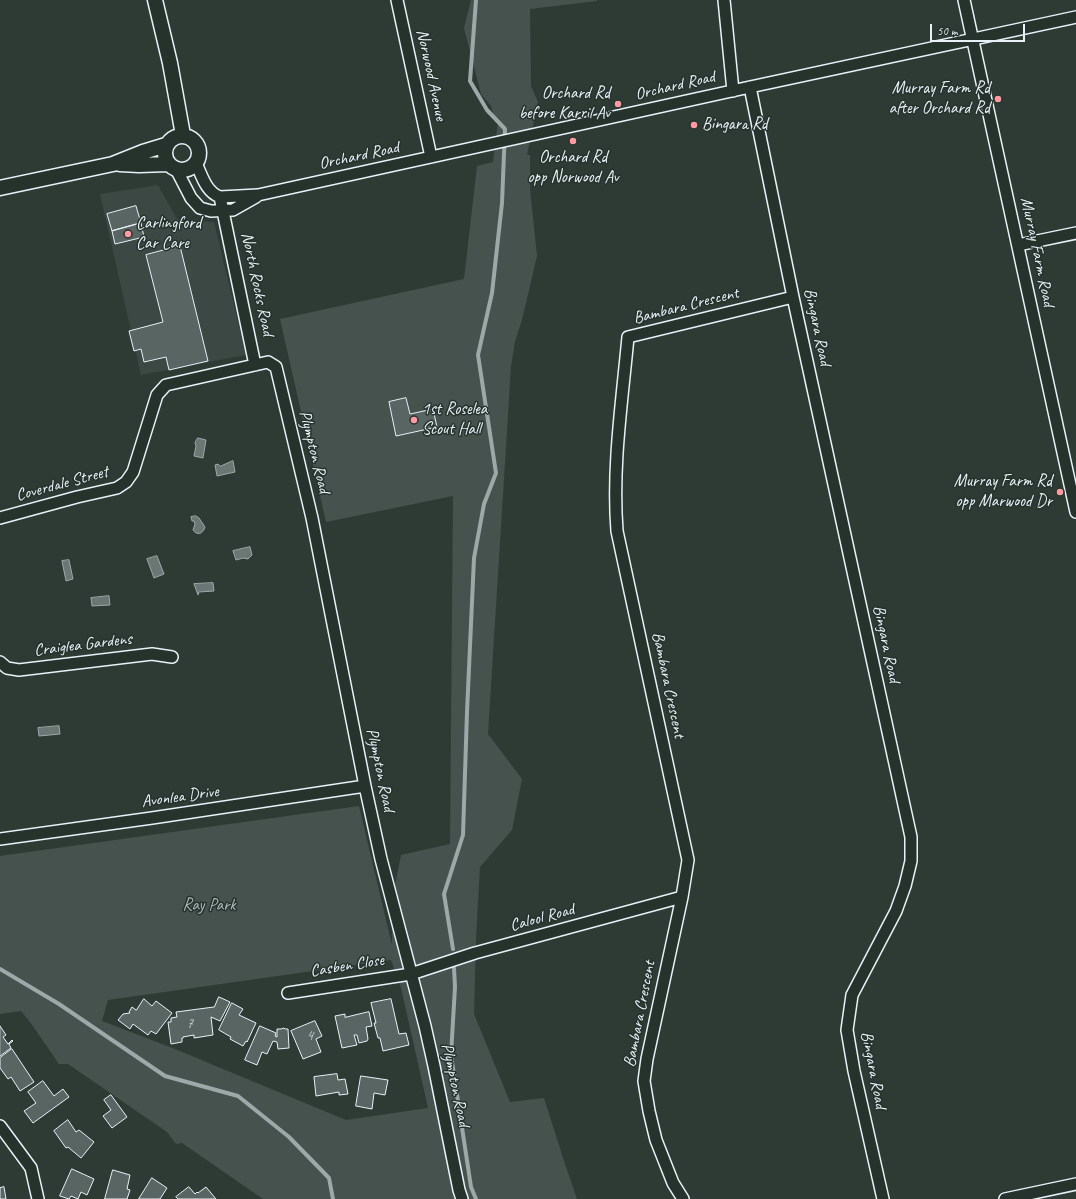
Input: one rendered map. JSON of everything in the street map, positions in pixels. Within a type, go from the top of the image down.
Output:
[{"type":"street","points":[[155,0],[170,63],[183,135]]},
{"type":"street","name":"Norwood Avenue","points":[[397,0],[432,157]]},
{"type":"street","points":[[724,0],[734,91]]},
{"type":"street","name":"Murray Farm Road","points":[[964,0],[1076,512]]},
{"type":"street","name":"Orchard Road","points":[[220,197],[258,195],[1076,17]]},
{"type":"street","name":"Bingara Road","points":[[750,87],[793,297],[910,837],[910,861],[905,886],[896,911],[852,995],[847,1030],[854,1071],[883,1199]]},
{"type":"street","points":[[0,188],[113,164],[166,145],[173,138],[183,135],[193,139],[199,148],[196,163],[187,170],[172,167],[113,164]]},
{"type":"street","points":[[166,145],[164,152],[191,198],[200,208],[211,211],[223,210]]},
{"type":"street","points":[[196,163],[205,184],[211,192],[220,197]]},
{"type":"street","name":"Orchard Road","points":[[223,210],[233,210],[258,195]]},
{"type":"street","name":"North Rocks Road","points":[[220,197],[255,365]]},
{"type":"street","points":[[1018,245],[1076,232]]},
{"type":"street","name":"Bambara Crescent","points":[[683,1199],[673,1183],[656,1140],[648,1111],[644,1081],[647,1059],[682,897],[688,860],[617,531],[615,505],[618,443],[628,337],[793,297]]},
{"type":"street","name":"Plympton Road","points":[[255,365],[268,362],[276,367],[278,374],[312,518],[365,786],[381,859],[431,1053],[462,1199]]},
{"type":"street","name":"Coverdale Street","points":[[0,518],[122,486],[133,472],[157,395],[166,385],[255,365]]},
{"type":"street","name":"Craiglea Gardens","points":[[0,662],[7,668],[19,670],[152,654],[172,657]]},
{"type":"street","name":"Avonlea Drive","points":[[0,839],[365,786]]},
{"type":"street","name":"Calool Road","points":[[411,974],[475,953],[682,897]]},
{"type":"street","name":"Casben Close","points":[[288,993],[411,974]]},
{"type":"street","points":[[0,1126],[31,1168],[38,1199]]},
{"type":"street","points":[[1006,1199],[1076,1184]]},
{"type":"shaded area","points":[[158,185],[177,219],[214,222],[246,355],[141,375],[100,194]]},
{"type":"shaded area","points":[[198,438],[206,440],[203,458],[194,456],[196,446],[195,443]]},
{"type":"shaded area","points":[[233,461],[235,472],[217,476],[215,465],[218,464],[220,466]]},
{"type":"shaded area","points":[[196,516],[205,527],[203,531],[198,534],[193,530],[195,524],[191,517]]},
{"type":"shaded area","points":[[250,547],[252,555],[248,559],[243,558],[236,560],[233,551]]},
{"type":"shaded area","points":[[157,556],[164,574],[154,578],[147,559]]},
{"type":"shaded area","points":[[69,560],[73,579],[66,581],[62,561]]},
{"type":"shaded area","points":[[213,583],[214,591],[199,592],[198,595],[194,584]]},
{"type":"shaded area","points":[[109,596],[110,605],[92,606],[91,598]]},
{"type":"shaded area","points":[[59,726],[60,734],[39,736],[38,728]]},
{"type":"green space","name":"Ray Park","points":[[471,0],[597,0],[530,9],[531,86],[538,102],[527,155],[530,155],[530,189],[537,256],[522,320],[515,341],[511,367],[488,734],[522,779],[512,830],[480,867],[474,1014],[510,1102],[544,1098],[577,1199],[263,1199],[182,1143],[176,1144],[167,1132],[68,1064],[59,1064],[21,1011],[0,1014],[0,856],[359,806],[392,945],[392,900],[401,855],[450,844],[453,496],[326,522],[280,319],[464,279],[477,166],[493,162],[498,122],[496,123],[491,106],[481,94],[464,28]],"holes":[[[391,960],[401,988],[428,1108],[346,1120],[170,1047],[102,1021],[108,1000]]]},
{"type":"building","name":"Carlingford Car Care","points":[[136,206],[141,223],[112,231],[107,214]]},
{"type":"building","name":"Carlingford Car Care","points":[[141,223],[144,237],[115,244],[112,231]]},
{"type":"building","points":[[180,246],[208,361],[169,370],[166,357],[144,362],[141,349],[134,351],[129,331],[163,322],[146,255]]},
{"type":"building","name":"1st Roselea Scout Hall","points":[[406,398],[410,414],[433,409],[437,427],[396,436],[389,402]]},
{"type":"building","points":[[219,997],[230,1002],[220,1021],[211,1017],[213,1035],[194,1038],[194,1035],[183,1037],[182,1042],[171,1044],[168,1022],[171,1022],[171,1018],[177,1017],[176,1012],[214,1007]]},
{"type":"building","points":[[144,999],[152,1006],[156,1001],[172,1013],[156,1034],[151,1031],[148,1035],[133,1024],[130,1029],[118,1020],[123,1014],[130,1013],[129,1012],[132,1007],[136,1010]]},
{"type":"building","points":[[391,999],[399,1034],[406,1033],[409,1045],[383,1051],[374,1023],[376,1023],[371,1003]]},
{"type":"building","points":[[232,1003],[243,1009],[239,1015],[256,1023],[247,1042],[246,1041],[243,1046],[230,1039],[231,1037],[219,1030]]},
{"type":"building","points":[[369,1012],[372,1026],[366,1027],[367,1041],[359,1043],[357,1035],[354,1035],[357,1045],[342,1048],[335,1016],[345,1014],[345,1017]]},
{"type":"building","points":[[315,1021],[322,1036],[316,1039],[321,1052],[303,1059],[291,1031]]},
{"type":"building","points":[[0,1026],[6,1035],[3,1037],[8,1044],[12,1040],[13,1041],[9,1044],[11,1048],[0,1056]]},
{"type":"building","points":[[260,1026],[276,1033],[275,1036],[277,1037],[277,1029],[288,1029],[289,1048],[278,1049],[277,1042],[273,1041],[267,1054],[262,1052],[257,1065],[245,1060]]},
{"type":"building","points":[[12,1049],[34,1082],[20,1091],[11,1077],[8,1079],[0,1068],[0,1058]]},
{"type":"building","points":[[337,1074],[338,1080],[345,1079],[348,1094],[339,1095],[339,1092],[316,1096],[314,1077]]},
{"type":"building","points":[[361,1076],[388,1080],[385,1095],[374,1093],[372,1109],[356,1106]]},
{"type":"building","points":[[43,1081],[54,1096],[63,1089],[69,1097],[33,1123],[24,1111],[36,1103],[28,1092]]},
{"type":"building","points":[[111,1095],[127,1117],[112,1128],[103,1116],[111,1110],[104,1100]]},
{"type":"building","points":[[68,1120],[76,1132],[79,1130],[94,1142],[81,1158],[68,1147],[66,1148],[54,1131]]},
{"type":"building","points":[[72,1169],[94,1179],[87,1195],[81,1192],[78,1199],[71,1196],[69,1199],[60,1196]]},
{"type":"building","points":[[113,1170],[130,1175],[127,1189],[130,1190],[127,1199],[105,1199]]},
{"type":"building","points":[[152,1178],[167,1188],[160,1199],[139,1199]]},
{"type":"building","points":[[4,1187],[6,1199],[0,1199],[0,1188]]},
{"type":"building","points":[[189,1187],[195,1194],[206,1187],[216,1199],[178,1199],[176,1197]]},
{"type":"waterway","points":[[453,949],[444,894],[463,835],[474,558],[484,504],[496,473],[478,355],[492,293],[502,203],[505,129],[487,110],[470,81],[476,0]]},
{"type":"waterway","points":[[454,968],[455,987],[451,1055],[471,1187],[476,1199]]},
{"type":"waterway","points":[[0,969],[59,1004],[165,1076],[238,1096],[289,1137],[329,1178],[333,1199]]},
{"type":"place","name":"Murray Farm Rd after Orchard Rd","points":[[998,99]]},
{"type":"place","name":"Orchard Rd before Karril Av","points":[[618,104]]},
{"type":"place","name":"Bingara Rd","points":[[694,125]]},
{"type":"place","name":"Orchard Rd opp Norwood Av","points":[[573,141]]},
{"type":"place","name":"Carlingford Car Care","points":[[128,234]]},
{"type":"place","name":"1st Roselea Scout Hall","points":[[414,420]]},
{"type":"place","name":"Murray Farm Rd opp Marwood Dr","points":[[1060,492]]}]
